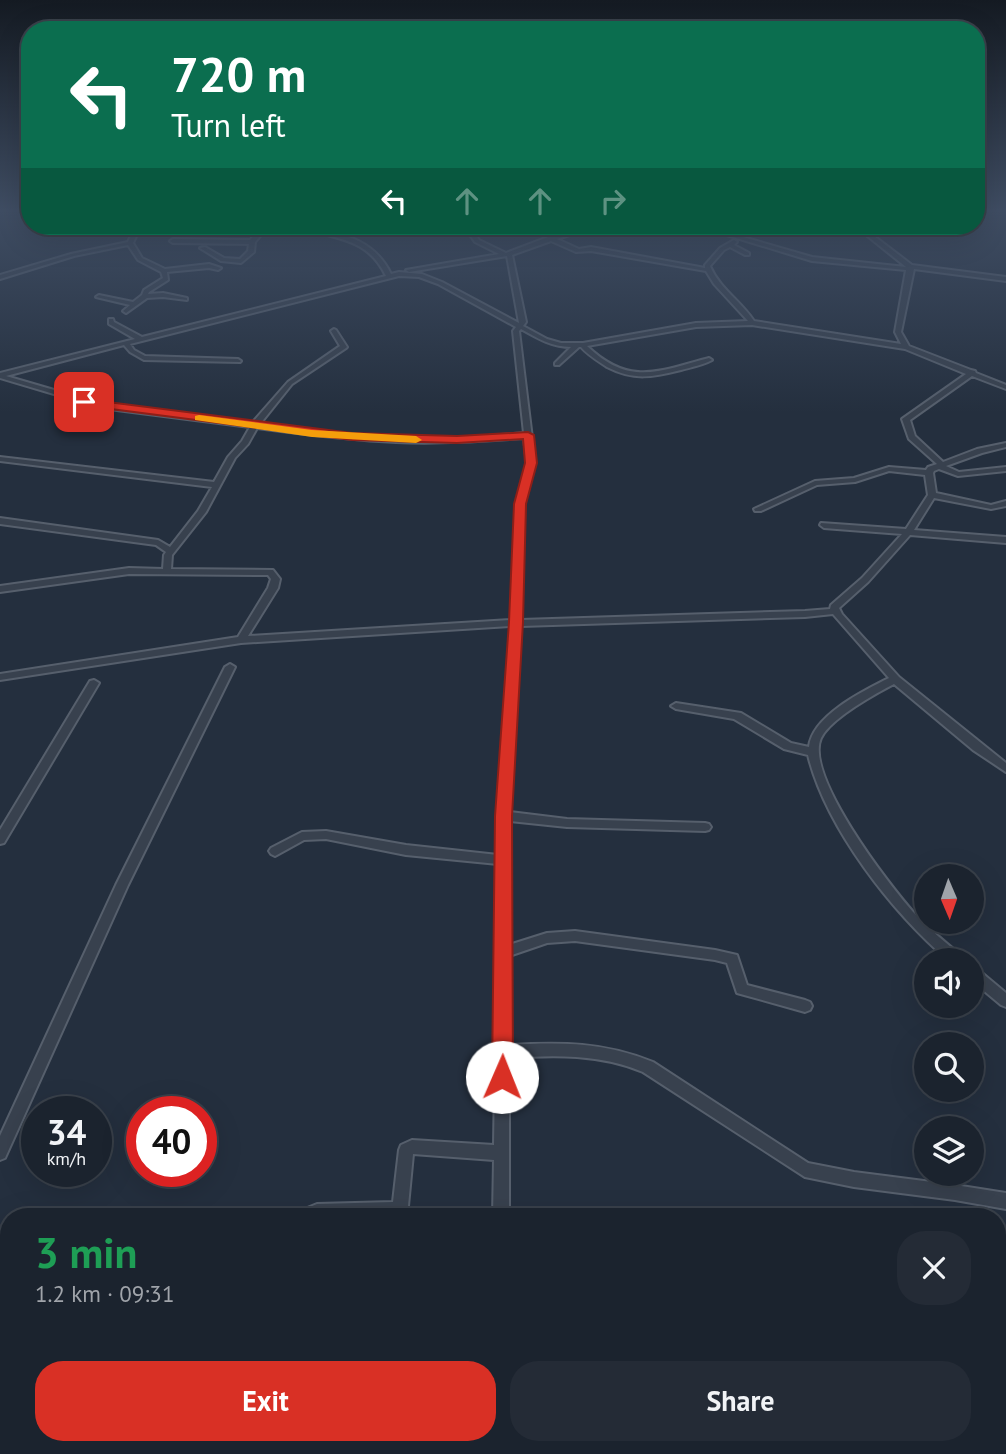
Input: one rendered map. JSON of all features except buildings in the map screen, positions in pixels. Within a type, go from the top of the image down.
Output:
[{"type":"street","points":[[145,296],[146,290],[165,277]]},
{"type":"street","points":[[0,375],[387,277]]},
{"type":"street","points":[[425,277],[509,321],[521,322],[554,343],[579,345],[696,325],[752,323],[906,346],[1006,387]]},
{"type":"street","points":[[500,1208],[503,1052],[502,860],[520,504],[531,463],[516,331],[521,322],[512,277]]},
{"type":"street","points":[[712,277],[716,285],[746,312],[752,323]]},
{"type":"street","points":[[906,346],[898,332],[908,277]]},
{"type":"street","points":[[987,277],[1006,279]]},
{"type":"street","points":[[126,311],[145,296],[163,295],[185,299]]},
{"type":"street","points":[[99,297],[133,304]]},
{"type":"street","points":[[111,320],[111,323],[140,340]]},
{"type":"street","points":[[167,569],[171,552],[202,512],[232,457],[246,442],[254,426],[290,383],[344,347],[334,331]]},
{"type":"street","points":[[126,343],[132,351],[144,358],[238,361]]},
{"type":"street","points":[[579,345],[603,362],[632,375],[709,360]]},
{"type":"street","points":[[557,364],[579,345]]},
{"type":"street","points":[[973,372],[906,419],[912,438],[941,466],[958,474],[1006,469]]},
{"type":"street","points":[[0,375],[92,404],[254,426],[396,440],[483,439],[528,435]]},
{"type":"street","points":[[758,509],[815,483],[855,480],[889,469],[929,473],[941,466],[1006,445]]},
{"type":"street","points":[[0,458],[217,485]]},
{"type":"street","points":[[834,611],[837,603],[865,580],[909,531],[932,495],[929,473]]},
{"type":"street","points":[[932,495],[991,507],[1006,503]]},
{"type":"street","points":[[0,522],[158,543],[171,552]]},
{"type":"street","points":[[824,525],[1006,540]]},
{"type":"street","points":[[0,589],[79,576],[167,569],[264,570],[274,575],[273,588],[241,640]]},
{"type":"street","points":[[0,677],[241,640],[516,622],[834,611]]},
{"type":"street","points":[[834,611],[895,679],[919,696],[976,748],[1006,768]]},
{"type":"street","points":[[0,1153],[122,885],[230,667]]},
{"type":"street","points":[[895,679],[842,711],[819,732],[812,752],[817,775],[861,850],[903,909],[943,948]]},
{"type":"street","points":[[0,839],[94,683]]},
{"type":"street","points":[[676,706],[737,716],[788,746],[812,752]]},
{"type":"street","points":[[504,816],[567,823],[705,827]]},
{"type":"street","points":[[275,851],[302,836],[326,835],[406,850],[502,860]]},
{"type":"street","points":[[501,953],[547,938],[575,936],[715,955],[732,959],[741,989],[805,1006]]},
{"type":"street","points":[[984,983],[1006,1001]]},
{"type":"street","points":[[503,1052],[568,1048],[628,1059],[648,1067],[805,1170],[833,1177],[962,1191],[1006,1201]]},
{"type":"street","points":[[397,1208],[400,1206],[406,1150],[412,1147],[500,1153]]},
{"type":"slow traffic","points":[[199,418],[312,433],[416,440]]},
{"type":"route","points":[[84,402],[352,437],[457,440],[528,435],[531,463],[520,504],[502,860],[502,1077]]}]
